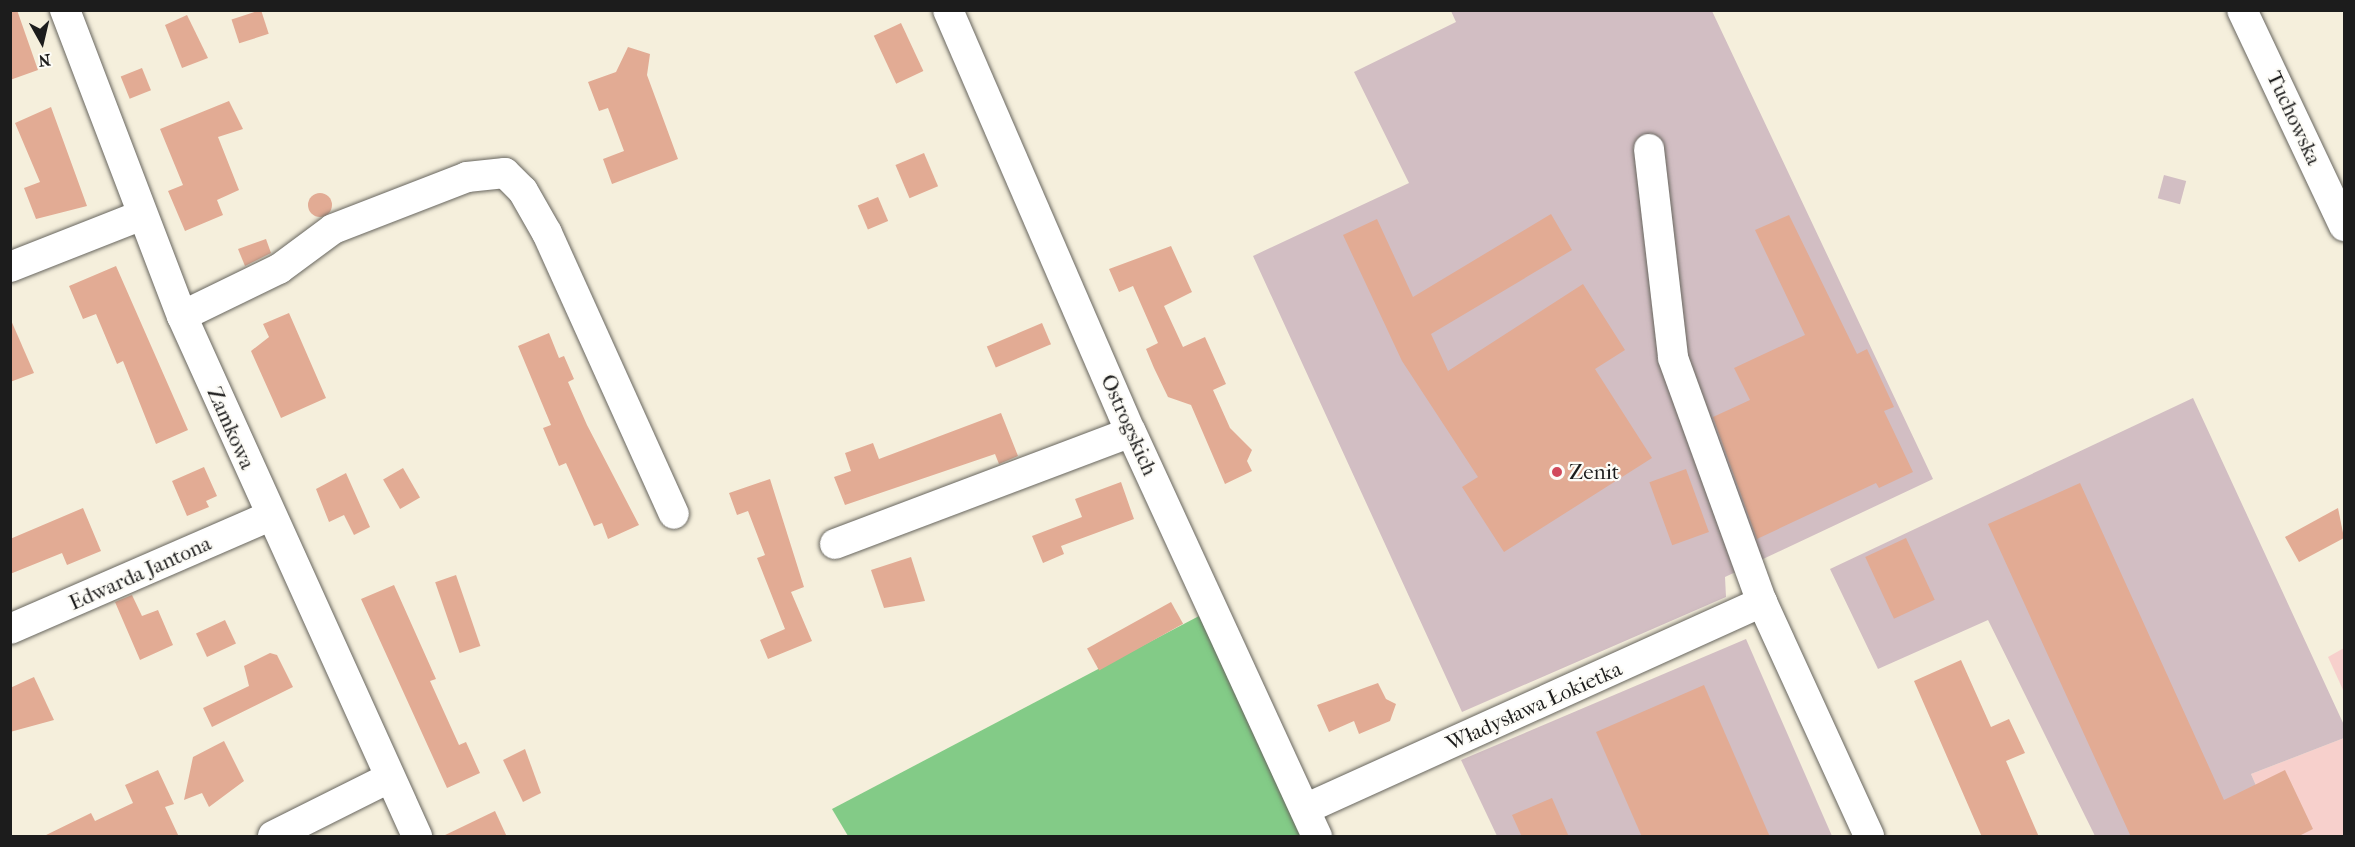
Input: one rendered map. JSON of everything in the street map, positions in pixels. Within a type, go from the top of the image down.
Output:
[{"type":"street","name":"Zamkowa","points":[[65,10],[182,316],[270,516],[417,837]]},
{"type":"street","name":"Ostrogskich","points":[[948,10],[1131,432],[1317,837]]},
{"type":"street","name":"Tuchowska","points":[[2242,10],[2344,226]]},
{"type":"street","points":[[1649,149],[1673,358],[1762,602],[1869,837]]},
{"type":"street","points":[[182,316],[279,269],[333,229],[467,177],[505,173],[524,191],[547,233],[674,513]]},
{"type":"street","points":[[10,267],[142,214]]},
{"type":"street","points":[[835,544],[1131,432]]},
{"type":"street","name":"Edwarda Jantona","points":[[10,630],[270,516]]},
{"type":"street","name":"Władysława Łokietka","points":[[1305,809],[1762,602]]},
{"type":"street","points":[[273,837],[389,778]]},
{"type":"shaded area","points":[[1451,11],[1712,11],[1933,479],[1725,577],[1726,597],[1462,712],[1253,256],[1409,183],[1354,72],[1456,22]]},
{"type":"shaded area","points":[[2164,175],[2186,181],[2180,204],[2158,198]]},
{"type":"shaded area","points":[[2193,398],[2344,725],[2344,738],[2251,774],[2278,836],[2095,836],[1988,620],[1878,669],[1830,569]]},
{"type":"shaded area","points":[[1746,639],[1832,836],[1497,836],[1461,760]]},
{"type":"shaded area","points":[[2344,648],[2344,692],[2328,657]]},
{"type":"shaded area","points":[[2344,738],[2344,836],[2278,836],[2251,774]]},
{"type":"green space","points":[[1199,616],[1305,836],[848,836],[832,809]]},
{"type":"building","points":[[10,10],[17,10],[38,70],[10,80]]},
{"type":"building","points":[[261,10],[269,34],[239,43],[232,20]]},
{"type":"building","points":[[187,15],[208,58],[182,68],[165,25]]},
{"type":"building","points":[[901,23],[923,71],[896,84],[874,36]]},
{"type":"building","points":[[628,47],[650,54],[647,75],[678,159],[612,184],[603,159],[624,151],[608,108],[599,111],[588,82],[616,72]]},
{"type":"building","points":[[142,68],[151,90],[130,99],[121,77]]},
{"type":"building","points":[[229,101],[243,129],[218,137],[239,190],[217,200],[223,215],[185,231],[168,191],[183,185],[160,129]]},
{"type":"building","points":[[51,107],[87,206],[36,219],[24,188],[40,182],[15,123]]},
{"type":"building","points":[[924,153],[938,186],[910,198],[895,165]]},
{"type":"building","points":[[320,193],[329,196],[332,205],[329,214],[320,217],[311,214],[308,205],[311,196]]},
{"type":"building","points":[[878,197],[888,221],[868,230],[858,206]]},
{"type":"building","points":[[1551,214],[1572,250],[1431,334],[1448,371],[1583,284],[1625,350],[1595,369],[1652,458],[1504,552],[1462,487],[1478,477],[1402,361],[1343,235],[1377,219],[1413,297]]},
{"type":"building","points":[[1789,215],[1857,354],[1867,349],[1894,407],[1884,411],[1913,472],[1879,488],[1876,483],[1757,539],[1713,417],[1750,400],[1734,368],[1805,335],[1755,230]]},
{"type":"building","points":[[266,239],[271,253],[245,266],[238,249]]},
{"type":"building","points":[[1171,246],[1192,292],[1164,306],[1183,347],[1205,337],[1226,384],[1213,390],[1230,428],[1252,450],[1247,461],[1252,471],[1225,484],[1191,405],[1168,397],[1154,368],[1146,349],[1158,343],[1133,286],[1119,292],[1109,269]]},
{"type":"building","points":[[116,266],[188,430],[156,444],[123,361],[117,364],[96,314],[83,319],[69,286]]},
{"type":"building","points":[[289,313],[326,398],[281,418],[251,351],[269,337],[263,324]]},
{"type":"building","points":[[10,318],[34,373],[10,382]]},
{"type":"building","points":[[1042,323],[1051,344],[996,368],[987,346]]},
{"type":"building","points":[[549,333],[559,358],[564,356],[574,379],[568,382],[587,425],[639,525],[608,539],[602,523],[594,526],[566,463],[559,466],[543,428],[551,425],[518,346]]},
{"type":"building","points":[[1001,413],[1018,456],[999,464],[995,454],[845,505],[834,477],[851,471],[845,453],[873,443],[879,459]]},
{"type":"building","points":[[204,467],[217,496],[206,501],[209,507],[187,516],[172,481]]},
{"type":"building","points":[[403,468],[420,497],[400,509],[383,479]]},
{"type":"building","points":[[1686,469],[1709,532],[1672,545],[1649,482]]},
{"type":"building","points":[[346,473],[370,527],[354,535],[344,515],[329,522],[316,489]]},
{"type":"building","points":[[770,479],[804,587],[791,592],[812,641],[768,659],[760,640],[785,629],[757,558],[765,555],[748,511],[737,515],[729,493]]},
{"type":"building","points":[[1121,482],[1134,519],[1061,546],[1064,554],[1043,563],[1032,536],[1082,517],[1075,499]]},
{"type":"building","points":[[2080,483],[2224,800],[2285,770],[2313,829],[2297,837],[2131,837],[1988,524]]},
{"type":"building","points":[[83,508],[101,551],[67,565],[62,553],[10,574],[10,539]]},
{"type":"building","points":[[2338,508],[2344,538],[2299,562],[2285,537]]},
{"type":"building","points":[[1906,538],[1935,600],[1894,619],[1865,557]]},
{"type":"building","points":[[911,557],[925,601],[884,608],[871,570]]},
{"type":"building","points":[[456,575],[480,646],[460,653],[435,582]]},
{"type":"building","points":[[394,585],[436,679],[430,681],[459,745],[466,742],[480,773],[447,788],[361,599]]},
{"type":"building","points":[[132,595],[142,616],[158,610],[173,645],[140,660],[115,602]]},
{"type":"building","points":[[1171,602],[1183,624],[1099,670],[1087,649]]},
{"type":"building","points":[[225,620],[236,644],[207,657],[196,634]]},
{"type":"building","points":[[270,653],[277,655],[293,687],[212,727],[203,708],[249,686],[244,666]]},
{"type":"building","points":[[1961,660],[1991,727],[2009,719],[2025,753],[2006,761],[2039,837],[1982,837],[1914,681]]},
{"type":"building","points":[[34,677],[54,720],[10,732],[10,688]]},
{"type":"building","points":[[1378,683],[1386,699],[1396,704],[1390,721],[1359,734],[1354,721],[1329,732],[1317,705]]},
{"type":"building","points":[[1704,685],[1770,837],[1642,837],[1596,732]]},
{"type":"building","points":[[224,741],[244,781],[209,807],[202,793],[184,800],[193,757]]},
{"type":"building","points":[[525,749],[541,793],[523,802],[503,760]]},
{"type":"building","points":[[158,770],[174,804],[165,807],[179,837],[42,837],[91,813],[95,821],[133,803],[125,785]]},
{"type":"building","points":[[1552,798],[1569,837],[1522,837],[1512,815]]},
{"type":"building","points":[[495,811],[507,837],[441,837]]},
{"type":"place","name":"Zenit","points":[[1557,472]]}]
